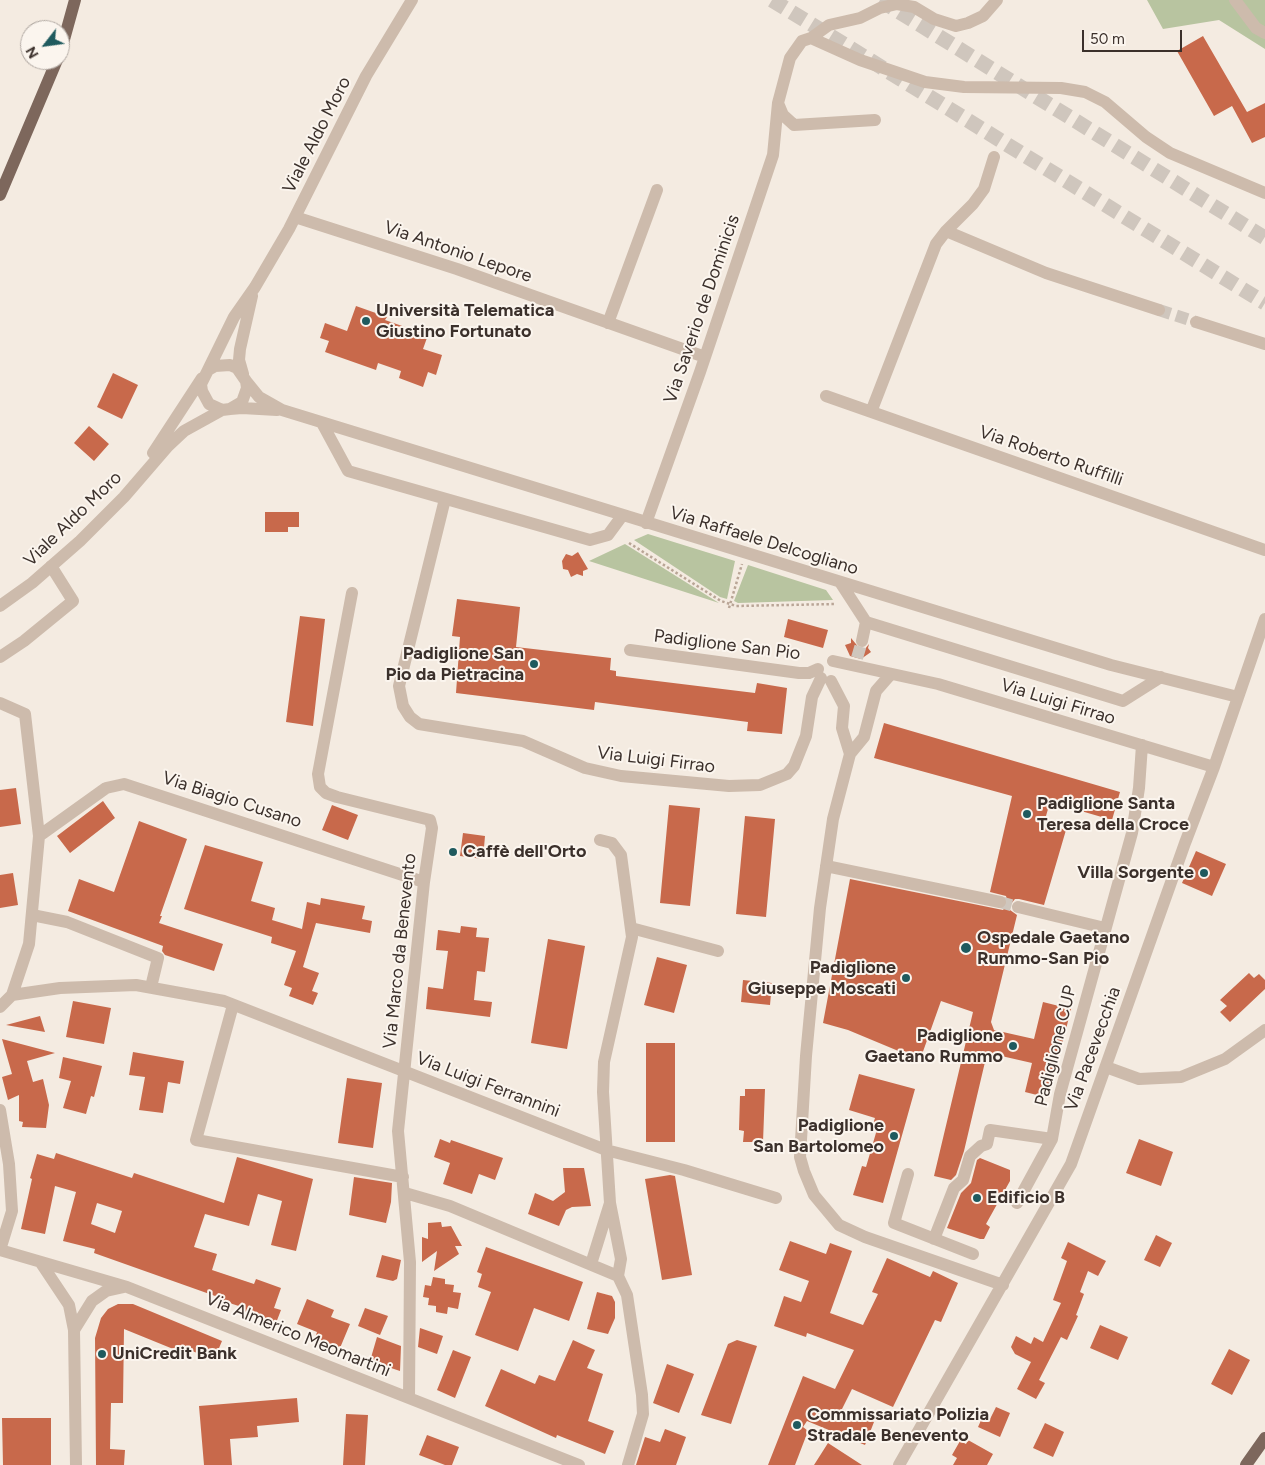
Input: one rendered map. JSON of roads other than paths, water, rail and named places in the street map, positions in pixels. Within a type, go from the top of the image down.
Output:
[{"type":"main road","points":[[69,20],[75,0]]},
{"type":"main road","points":[[0,195],[54,70]]},
{"type":"main road","points":[[1246,1465],[1265,1438]]},
{"type":"street","name":"Viale Aldo Moro","points":[[226,410],[209,404],[204,398],[201,384],[234,317],[255,287],[295,217],[366,76],[412,0]]},
{"type":"street","name":"Via Saverio de Dominicis","points":[[646,523],[705,357],[773,155],[778,103],[794,49],[802,41],[812,38],[829,25],[860,18],[880,8],[897,4],[914,7],[934,19],[956,26],[983,16],[997,0]]},
{"type":"street","points":[[1235,0],[1256,28],[1265,33]]},
{"type":"street","points":[[812,38],[860,60],[925,82],[964,87],[1061,88],[1085,92],[1104,102],[1146,137],[1170,153],[1265,193]]},
{"type":"street","points":[[778,103],[783,115],[794,125],[875,120]]},
{"type":"street","points":[[871,412],[936,244],[973,204],[984,189],[994,157]]},
{"type":"street","points":[[608,323],[656,190]]},
{"type":"street","name":"Via Antonio Lepore","points":[[295,217],[457,269],[705,357]]},
{"type":"street","points":[[946,231],[1046,273],[1159,310]]},
{"type":"street","name":"Viale Aldo Moro","points":[[0,606],[51,566],[86,534],[184,431],[242,402],[247,388],[239,360],[242,335],[255,287]]},
{"type":"street","points":[[1196,322],[1265,344]]},
{"type":"street","points":[[206,373],[215,366],[230,365],[244,377]]},
{"type":"street","name":"Viale Aldo Moro","points":[[144,473],[153,453],[206,373]]},
{"type":"street","name":"Via Raffaele Delcogliano","points":[[244,377],[259,397],[282,410],[322,423],[1102,662],[1238,697]]},
{"type":"street","name":"Via Roberto Ruffilli","points":[[826,396],[1265,550]]},
{"type":"street","name":"Via Raffaele Delcogliano","points":[[226,410],[242,408],[282,410]]},
{"type":"street","points":[[322,423],[348,471],[590,540],[608,536],[622,516]]},
{"type":"street","name":"Via Luigi Firrao","points":[[444,499],[399,686],[403,706],[410,717],[418,724],[523,741],[585,768],[621,776],[729,786],[760,785],[787,774],[794,766],[806,736],[812,697],[823,676],[838,673],[838,666],[833,661]]},
{"type":"street","points":[[0,657],[24,641],[73,601],[51,566]]},
{"type":"street","points":[[840,582],[866,622],[1123,701],[1161,678]]},
{"type":"street","name":"Via Marco da Benevento","points":[[352,593],[318,774],[320,787],[326,793],[337,797],[430,820],[432,828],[424,882],[398,1131],[410,1262],[409,1398]]},
{"type":"street","name":"Via Pacevecchia","points":[[899,1465],[1071,1164],[1184,844],[1214,767],[1265,619]]},
{"type":"street","points":[[862,641],[866,622]]},
{"type":"street","name":"Padiglione San Pio","points":[[630,650],[823,676]]},
{"type":"street","points":[[833,661],[824,661],[823,676],[844,706],[842,728],[850,754]]},
{"type":"street","name":"Via Luigi Firrao","points":[[833,661],[856,662],[884,671],[890,675],[938,684],[1214,767]]},
{"type":"street","points":[[890,675],[876,691],[864,737],[850,754],[833,819],[820,908],[808,1038],[800,1157],[814,1195],[839,1225],[850,1231],[1003,1285]]},
{"type":"street","points":[[0,703],[25,714],[39,836],[29,944],[12,995],[0,1007]]},
{"type":"street","name":"Padiglione CUP","points":[[1017,1203],[1052,1139],[1060,1094],[1132,833],[1139,788],[1142,745]]},
{"type":"street","name":"Via Biagio Cusano","points":[[39,836],[106,788],[124,784],[424,882]]},
{"type":"street","points":[[600,840],[612,842],[621,855],[632,937],[604,1062],[602,1092],[610,1203],[620,1259],[618,1276],[627,1295],[642,1395],[643,1414],[628,1465]]},
{"type":"street","points":[[826,866],[1000,902]]},
{"type":"street","points":[[1018,907],[1105,928]]},
{"type":"street","points":[[32,915],[67,922],[158,958],[151,987]]},
{"type":"street","points":[[631,928],[718,951]]},
{"type":"street","name":"Via Luigi Ferrannini","points":[[12,995],[60,988],[136,985],[175,990],[233,1005],[606,1150],[684,1170],[776,1198]]},
{"type":"street","points":[[233,1005],[196,1140],[403,1177]]},
{"type":"street","points":[[1106,1067],[1139,1079],[1181,1077],[1225,1059],[1265,1030]]},
{"type":"street","points":[[0,1110],[9,1164],[12,1211],[0,1250]]},
{"type":"street","points":[[934,1239],[954,1188],[963,1180],[970,1156],[981,1146],[987,1144],[990,1130],[1052,1139]]},
{"type":"street","points":[[908,1174],[894,1223],[973,1254]]},
{"type":"street","points":[[405,1193],[450,1206],[618,1276]]},
{"type":"street","points":[[591,1264],[610,1203]]},
{"type":"street","name":"Via Almerico Meomartini","points":[[0,1250],[127,1286],[579,1465]]},
{"type":"street","points":[[41,1263],[69,1305],[74,1330],[76,1465]]},
{"type":"street","points":[[74,1330],[92,1301],[106,1291],[127,1286]]},
{"type":"tunnel","points":[[772,0],[1265,303]]},
{"type":"tunnel","points":[[880,0],[1265,238]]},
{"type":"tunnel","points":[[1159,310],[1196,322]]},
{"type":"tunnel","points":[[857,658],[862,641]]},
{"type":"tunnel","points":[[1000,902],[1018,907]]},
{"type":"place","name":"Università Telematica Giustino Fortunato","points":[[366,321]]},
{"type":"place","name":"Padiglione San Pio da Pietracina","points":[[534,664]]},
{"type":"place","name":"Padiglione Santa Teresa della Croce","points":[[1027,814]]},
{"type":"place","name":"Caffè dell'Orto","points":[[453,852]]},
{"type":"place","name":"Villa Sorgente","points":[[1204,873]]},
{"type":"place","name":"Ospedale Gaetano Rummo-San Pio","points":[[966,948]]},
{"type":"place","name":"Padiglione Giuseppe Moscati","points":[[906,978]]},
{"type":"place","name":"Padiglione Gaetano Rummo","points":[[1013,1046]]},
{"type":"place","name":"Padiglione San Bartolomeo","points":[[894,1136]]},
{"type":"place","name":"Edificio B","points":[[977,1198]]},
{"type":"place","name":"UniCredit Bank","points":[[102,1354]]},
{"type":"place","name":"Commissariato Polizia Stradale Benevento","points":[[797,1425]]}]
